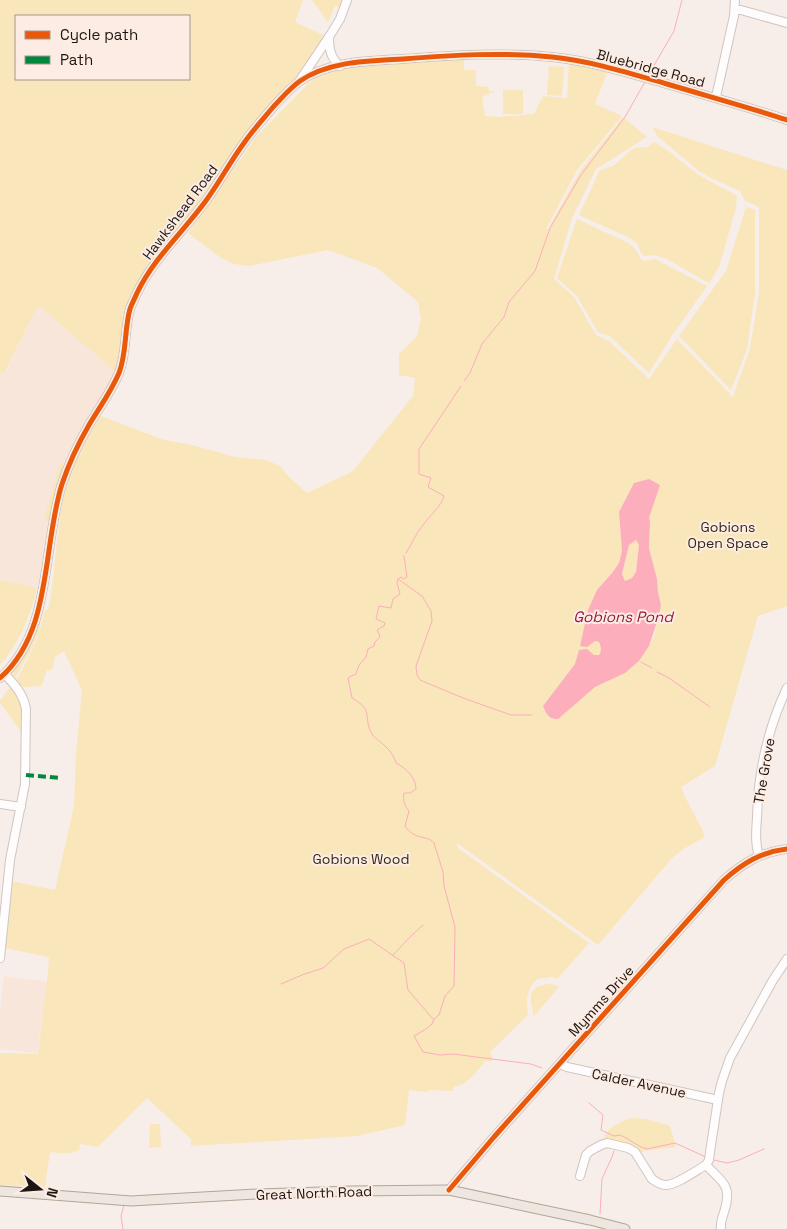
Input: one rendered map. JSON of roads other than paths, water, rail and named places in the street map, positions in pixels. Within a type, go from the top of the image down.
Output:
[{"type":"main road","name":"Great North Road","points":[[0,1191],[131,1201],[258,1194],[449,1190],[589,1224],[625,1229]]},
{"type":"street","points":[[299,81],[340,19],[348,0]]},
{"type":"street","points":[[716,97],[735,10],[735,0]]},
{"type":"street","points":[[735,10],[787,23]]},
{"type":"street","points":[[329,37],[330,53],[340,66]]},
{"type":"street","name":"Bluebridge Road","points":[[299,81],[323,70],[361,62],[515,54],[554,57],[581,61],[647,78],[716,97],[787,120]]},
{"type":"street","name":"Hawkshead Road","points":[[2,676],[14,665],[29,640],[41,599],[52,523],[61,489],[74,452],[118,376],[123,358],[130,309],[138,290],[152,266],[205,202],[244,144],[268,114],[299,81]]},
{"type":"street","points":[[0,958],[10,860],[26,775],[26,709],[24,700],[19,691],[2,676]]},
{"type":"street","name":"The Grove","points":[[759,856],[756,842],[759,782],[771,730],[787,688]]},
{"type":"street","points":[[0,804],[21,806]]},
{"type":"street","name":"Mymms Drive","points":[[449,1190],[724,880],[742,865],[759,856],[787,850]]},
{"type":"street","points":[[0,859],[10,860]]},
{"type":"street","points":[[580,1176],[586,1155],[601,1145],[607,1144],[628,1148],[635,1152],[652,1179],[663,1185],[672,1184],[706,1165],[726,1068],[735,1047],[787,959]]},
{"type":"street","name":"Calder Avenue","points":[[560,1064],[718,1100]]},
{"type":"street","points":[[706,1165],[724,1184],[728,1192],[721,1229]]},
{"type":"water","name":"Gobions Pond","points":[[649,479],[660,485],[649,518],[649,548],[661,605],[649,646],[639,661],[625,673],[595,687],[558,719],[552,718],[543,706],[575,664],[579,650],[587,649],[594,655],[599,655],[601,652],[599,642],[595,641],[587,647],[580,646],[588,610],[597,590],[619,563],[622,551],[619,512],[634,483]],"holes":[[[636,540],[639,545],[636,572],[632,578],[625,581],[622,574],[629,545]]]},
{"type":"waterway","points":[[649,74],[674,31],[682,0]]},
{"type":"waterway","points":[[464,381],[470,373],[482,344],[504,317],[509,302],[535,271],[550,228],[581,175],[625,117],[646,80]]},
{"type":"waterway","points":[[406,553],[418,531],[438,507],[444,496],[428,487],[431,478],[419,474],[419,449],[461,386]]},
{"type":"waterway","points":[[404,556],[407,577],[398,579],[397,583],[400,594],[393,599],[391,608],[379,606],[376,619],[385,623],[384,626],[377,630],[380,637],[374,646],[368,649],[366,657],[359,665],[356,674],[348,678],[352,698],[366,710],[372,734],[389,750],[396,763],[407,771],[416,785],[416,789],[410,793],[404,793],[404,803],[409,811],[405,826],[416,836],[431,840],[434,843],[443,872],[444,886],[455,927],[454,986],[445,996],[439,1015],[432,1024],[414,1036],[423,1052],[531,1064],[542,1068]]},
{"type":"waterway","points":[[398,579],[422,596],[431,611],[432,621],[416,666],[417,675],[420,680],[511,715],[532,715]]},
{"type":"waterway","points":[[641,662],[652,668]]},
{"type":"waterway","points":[[657,672],[669,678],[710,707]]},
{"type":"waterway","points":[[393,955],[423,925]]},
{"type":"waterway","points":[[281,984],[323,968],[344,949],[369,939],[404,963],[408,990],[433,1019]]},
{"type":"waterway","points":[[589,1103],[603,1115],[601,1130],[614,1136],[620,1135],[647,1149],[675,1143],[706,1157]]},
{"type":"waterway","points":[[714,1160],[727,1163],[764,1149]]},
{"type":"waterway","points":[[600,1214],[602,1179],[614,1151]]},
{"type":"waterway","points":[[123,1229],[121,1216],[124,1205]]},
{"type":"park label","name":"Gobions Open Space","points":[[728,536]]},
{"type":"park label","name":"Gobions Wood","points":[[361,859]]}]
